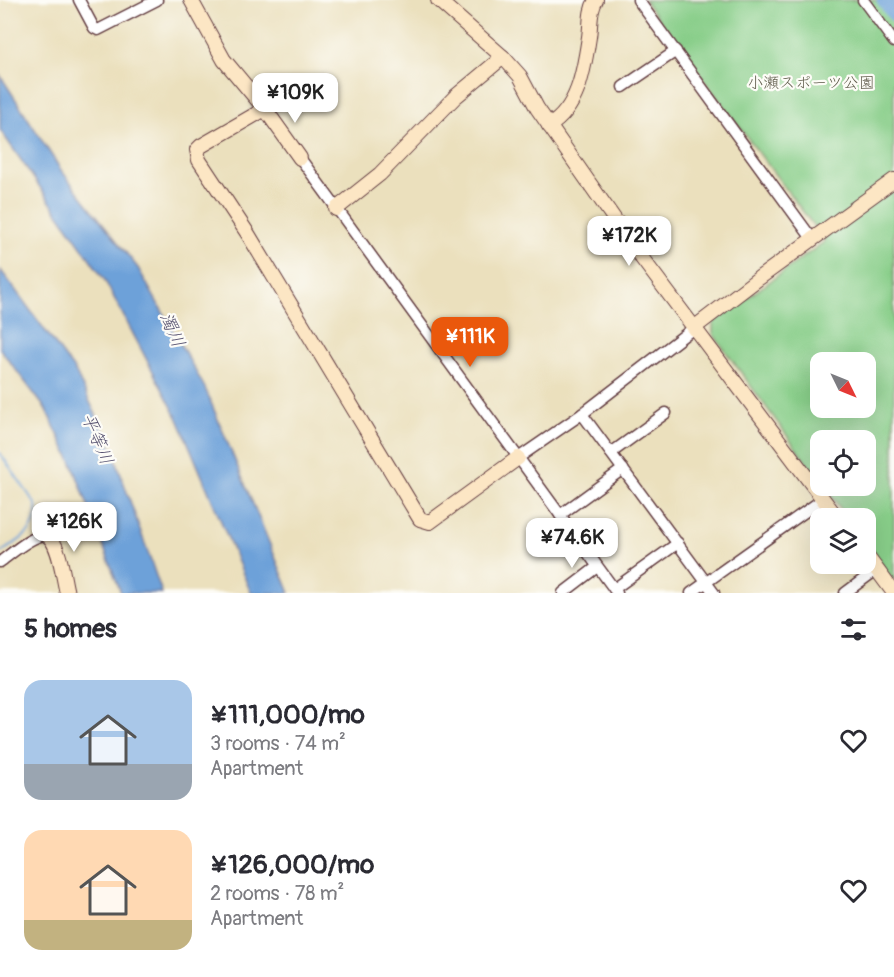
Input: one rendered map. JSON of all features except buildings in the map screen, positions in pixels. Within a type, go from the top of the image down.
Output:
[{"type":"street","points":[[79,0],[94,28],[98,30],[157,0]]},
{"type":"street","points":[[191,0],[224,60],[265,109],[615,591],[678,543]]},
{"type":"street","points":[[438,0],[503,57],[520,75],[537,108],[638,253],[830,508]]},
{"type":"street","points":[[549,126],[561,119],[577,92],[589,37],[591,14],[596,0]]},
{"type":"street","points":[[638,0],[813,240]]},
{"type":"street","points":[[863,0],[894,42]]},
{"type":"street","points":[[623,87],[676,51]]},
{"type":"street","points":[[336,209],[380,174],[454,97],[503,57]]},
{"type":"street","points":[[265,109],[201,146],[197,150],[199,160],[260,253],[420,519],[430,522],[582,414],[759,278],[894,180]]},
{"type":"street","points":[[611,453],[666,412]]},
{"type":"street","points":[[582,414],[714,593]]},
{"type":"street","points":[[560,515],[623,469]]},
{"type":"street","points":[[691,593],[824,499]]},
{"type":"street","points":[[0,562],[35,537],[44,534],[51,537],[67,593]]},
{"type":"street","points":[[563,593],[597,567]]},
{"type":"street","points":[[876,570],[894,593]]},
{"type":"street","points":[[845,593],[871,574]]},
{"type":"green space","name":"小瀬スポーツ公園","points":[[644,0],[894,0],[894,582],[876,557],[876,508],[840,508],[831,496],[876,496],[876,430],[810,430],[810,467],[713,334],[713,323],[825,241]]},
{"type":"water","name":"濁川","points":[[0,75],[61,170],[138,268],[205,388],[290,593],[251,593],[178,419],[104,279],[0,130]]},
{"type":"water","name":"平等川","points":[[0,269],[75,371],[111,446],[162,593],[121,593],[72,463],[45,408],[0,349]]},
{"type":"waterway","points":[[884,0],[894,14]]},
{"type":"waterway","points":[[0,453],[36,505],[34,522],[27,534],[0,553]]}]
